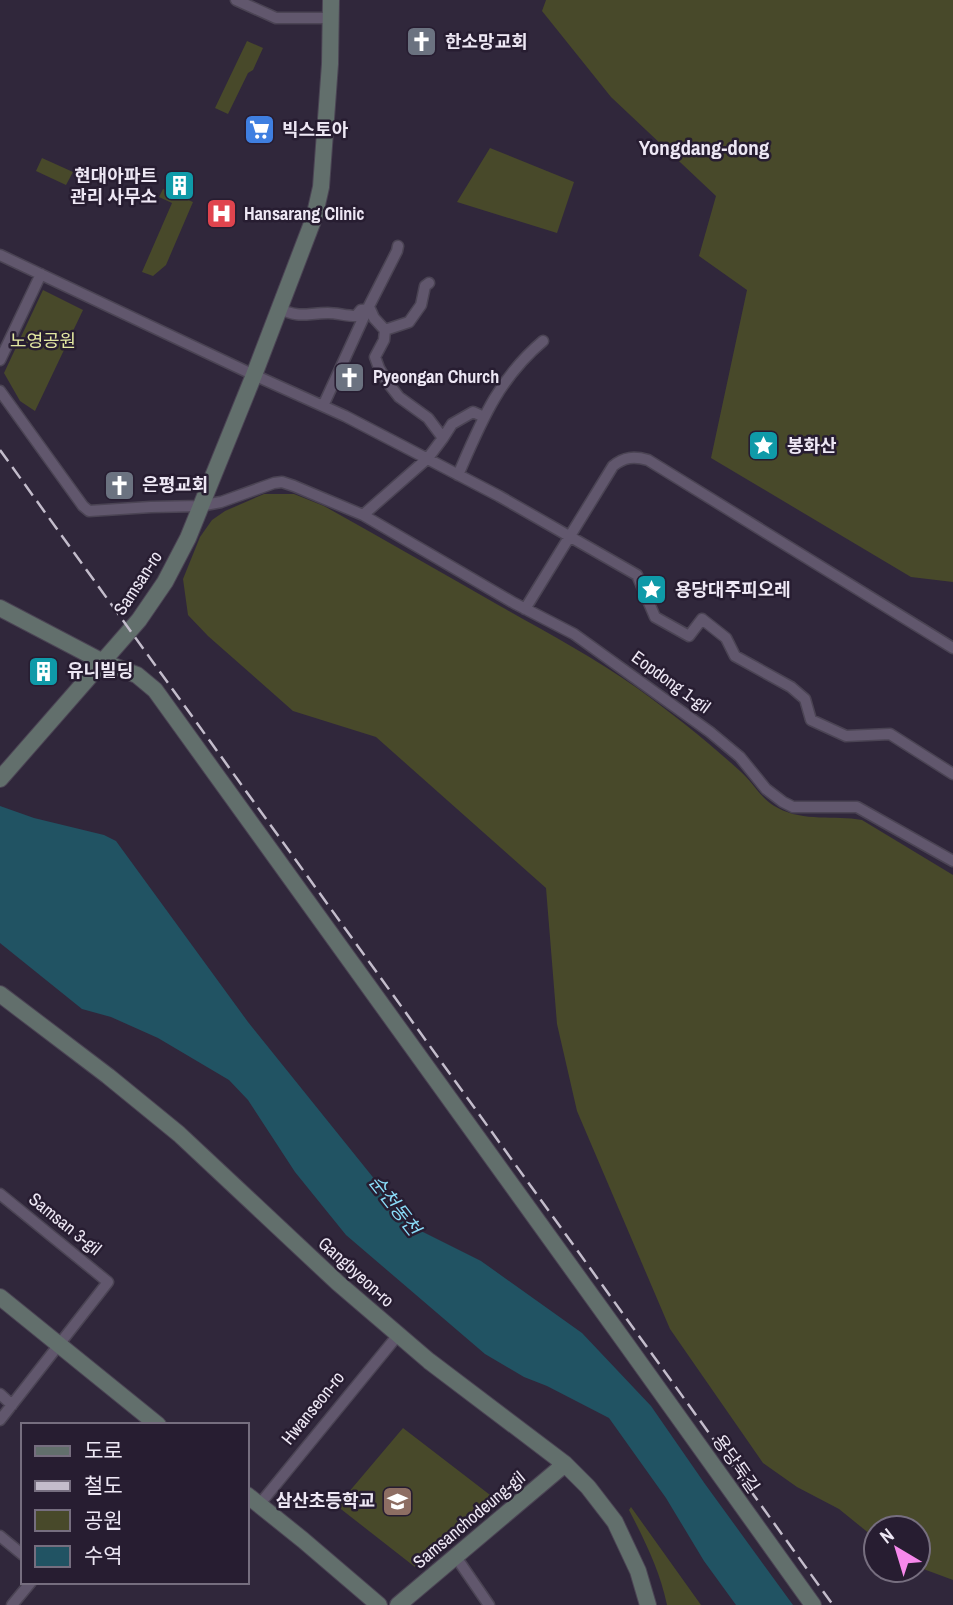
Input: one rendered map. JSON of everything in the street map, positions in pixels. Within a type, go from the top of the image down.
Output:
[{"type":"street","points":[[236,0],[276,18],[330,18]]},
{"type":"street","name":"Samsan-ro","points":[[0,779],[139,620],[165,582],[188,538],[314,218],[321,187],[330,64],[331,0]]},
{"type":"street","points":[[323,406],[398,246]]},
{"type":"street","points":[[0,255],[428,457],[638,575],[654,617],[689,636],[702,619],[726,638],[735,656],[791,687],[805,699],[811,720],[846,736],[890,734],[953,774]]},
{"type":"street","points":[[0,359],[41,274]]},
{"type":"street","points":[[385,330],[409,322],[421,305],[425,286],[429,283]]},
{"type":"street","points":[[278,308],[290,314],[304,316],[328,313],[356,316],[361,310],[370,309],[385,330],[384,340],[375,357],[379,368],[399,397],[428,418],[443,438]]},
{"type":"street","points":[[458,475],[484,417],[506,378],[524,357],[543,341]]},
{"type":"street","name":"Eopdong 1-gil","points":[[0,391],[89,511],[151,506],[200,506],[282,482],[363,515],[574,634],[710,732],[740,757],[766,789],[783,802],[793,807],[857,807],[953,861]]},
{"type":"street","points":[[363,515],[428,457],[452,424],[473,411],[484,417]]},
{"type":"street","points":[[525,608],[613,466],[621,460],[637,457],[648,460],[953,648]]},
{"type":"street","name":"용당둑길","points":[[0,608],[103,662],[137,675],[155,690],[813,1605]]},
{"type":"street","name":"Gangbyeon-ro","points":[[0,994],[179,1134],[338,1283],[429,1361],[565,1464],[594,1494],[615,1522],[638,1570],[648,1605]]},
{"type":"street","name":"Samsan 3-gil","points":[[1,1198],[108,1282],[59,1344]]},
{"type":"street","points":[[0,1297],[156,1423]]},
{"type":"street","name":"Hwanseon-ro","points":[[379,1605],[253,1500],[398,1335]]},
{"type":"street","points":[[0,1420],[59,1344]]},
{"type":"street","points":[[0,1394],[12,1405]]},
{"type":"street","name":"Samsanchodeung-gil","points":[[398,1605],[565,1464]]},
{"type":"street","points":[[0,1536],[21,1553]]},
{"type":"street","points":[[456,1557],[489,1605]]},
{"type":"street","points":[[12,1605],[29,1584]]},
{"type":"green space","points":[[546,0],[953,0],[953,582],[911,577],[711,458],[747,290],[699,256],[716,196],[611,97],[542,11]]},
{"type":"green space","points":[[247,41],[263,48],[228,114],[215,108]]},
{"type":"green space","points":[[490,148],[574,182],[557,233],[457,202]]},
{"type":"green space","points":[[42,158],[73,172],[66,185],[36,171]]},
{"type":"green space","points":[[163,189],[193,202],[166,265],[153,276],[142,272],[172,203],[159,197]]},
{"type":"green space","name":"노영공원","points":[[43,290],[83,310],[35,411],[20,401],[4,373]]},
{"type":"green space","points":[[264,494],[294,494],[324,506],[586,655],[637,688],[690,728],[740,771],[767,801],[778,808],[809,817],[862,820],[953,875],[953,1580],[932,1572],[932,1514],[862,1514],[862,1528],[839,1509],[797,1487],[763,1463],[670,1329],[577,1111],[557,1024],[546,888],[376,737],[293,711],[188,615],[183,579],[200,537],[212,520],[225,511]]},
{"type":"green space","points":[[403,1428],[494,1498],[415,1567],[337,1506]]},
{"type":"green space","points":[[631,1507],[701,1605],[667,1605],[656,1568],[629,1510]]},
{"type":"water","name":"순천동천","points":[[0,806],[34,818],[104,835],[116,841],[248,1022],[413,1227],[481,1261],[582,1333],[651,1406],[793,1605],[736,1605],[704,1561],[666,1498],[609,1418],[524,1377],[485,1354],[346,1235],[295,1172],[248,1100],[229,1080],[158,1038],[111,1017],[82,1009],[0,943]]},
{"type":"railway","points":[[0,450],[833,1605]]},
{"type":"place","name":"한소망교회","points":[[422,42]]},
{"type":"place","name":"빅스토아","points":[[259,130]]},
{"type":"place","name":"현대아파트 관리 사무소","points":[[180,186]]},
{"type":"place","name":"Hansarang Clinic","points":[[221,214]]},
{"type":"place","name":"Pyeongan Church","points":[[350,377]]},
{"type":"place","name":"봉화산","points":[[764,446]]},
{"type":"place","name":"은평교회","points":[[119,485]]},
{"type":"place","name":"용당대주피오레","points":[[652,590]]},
{"type":"place","name":"유니빌딩","points":[[44,671]]},
{"type":"place","name":"삼산초등학교","points":[[398,1501]]},
{"type":"district","name":"Yongdang-dong","points":[[704,148]]}]
